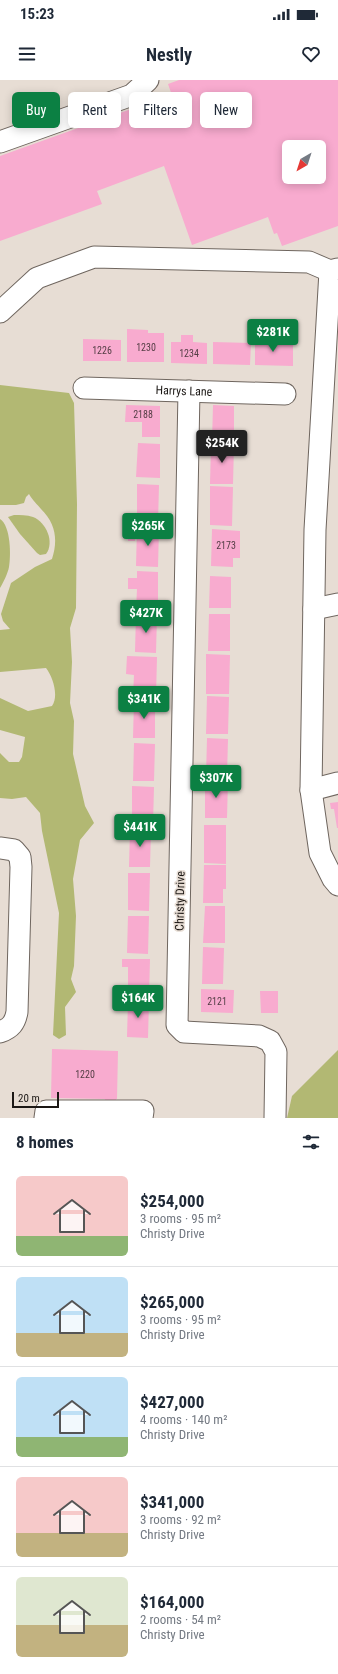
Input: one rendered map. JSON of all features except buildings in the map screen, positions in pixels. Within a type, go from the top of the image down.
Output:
[{"type":"street","points":[[0,142],[132,95],[148,80]]},
{"type":"street","points":[[0,312],[37,278],[94,257],[309,262],[334,270],[329,446],[315,530],[311,790],[320,853],[333,879],[338,885]]},
{"type":"street","name":"Harrys Lane","points":[[84,388],[285,394]]},
{"type":"street","name":"Christy Drive","points":[[189,391],[177,1025],[184,1032],[259,1036],[270,1041],[276,1052],[277,1083],[275,1118]]},
{"type":"street","points":[[314,609],[338,604]]},
{"type":"street","points":[[311,790],[338,783]]},
{"type":"street","points":[[0,848],[14,850],[20,857],[21,867],[18,1012],[15,1020],[9,1028],[0,1032]]},
{"type":"street","points":[[45,1118],[46,1111],[142,1111],[142,1118]]},
{"type":"green space","points":[[0,385],[69,393],[74,403],[77,504],[76,608],[70,628],[72,662],[70,703],[74,721],[73,754],[85,806],[94,823],[80,840],[73,879],[76,916],[74,966],[71,979],[76,992],[65,1007],[66,1035],[59,1039],[53,1035],[59,913],[42,831],[40,813],[26,797],[12,799],[0,798],[0,753],[9,762],[19,762],[22,757],[25,737],[0,730],[0,698],[28,711],[52,706],[55,697],[53,681],[46,668],[0,672],[0,630],[10,629],[3,621],[1,614],[11,583],[35,567],[52,559],[55,539],[53,526],[50,520],[29,494],[24,503],[16,505],[0,505]]},
{"type":"green space","points":[[14,515],[26,515],[33,517],[42,523],[48,533],[50,544],[46,554],[40,555],[37,553],[20,534],[8,517]]},
{"type":"green space","points":[[0,519],[4,523],[8,534],[10,562],[0,588]]},
{"type":"green space","points":[[338,1050],[338,1118],[287,1118],[292,1096]]}]
